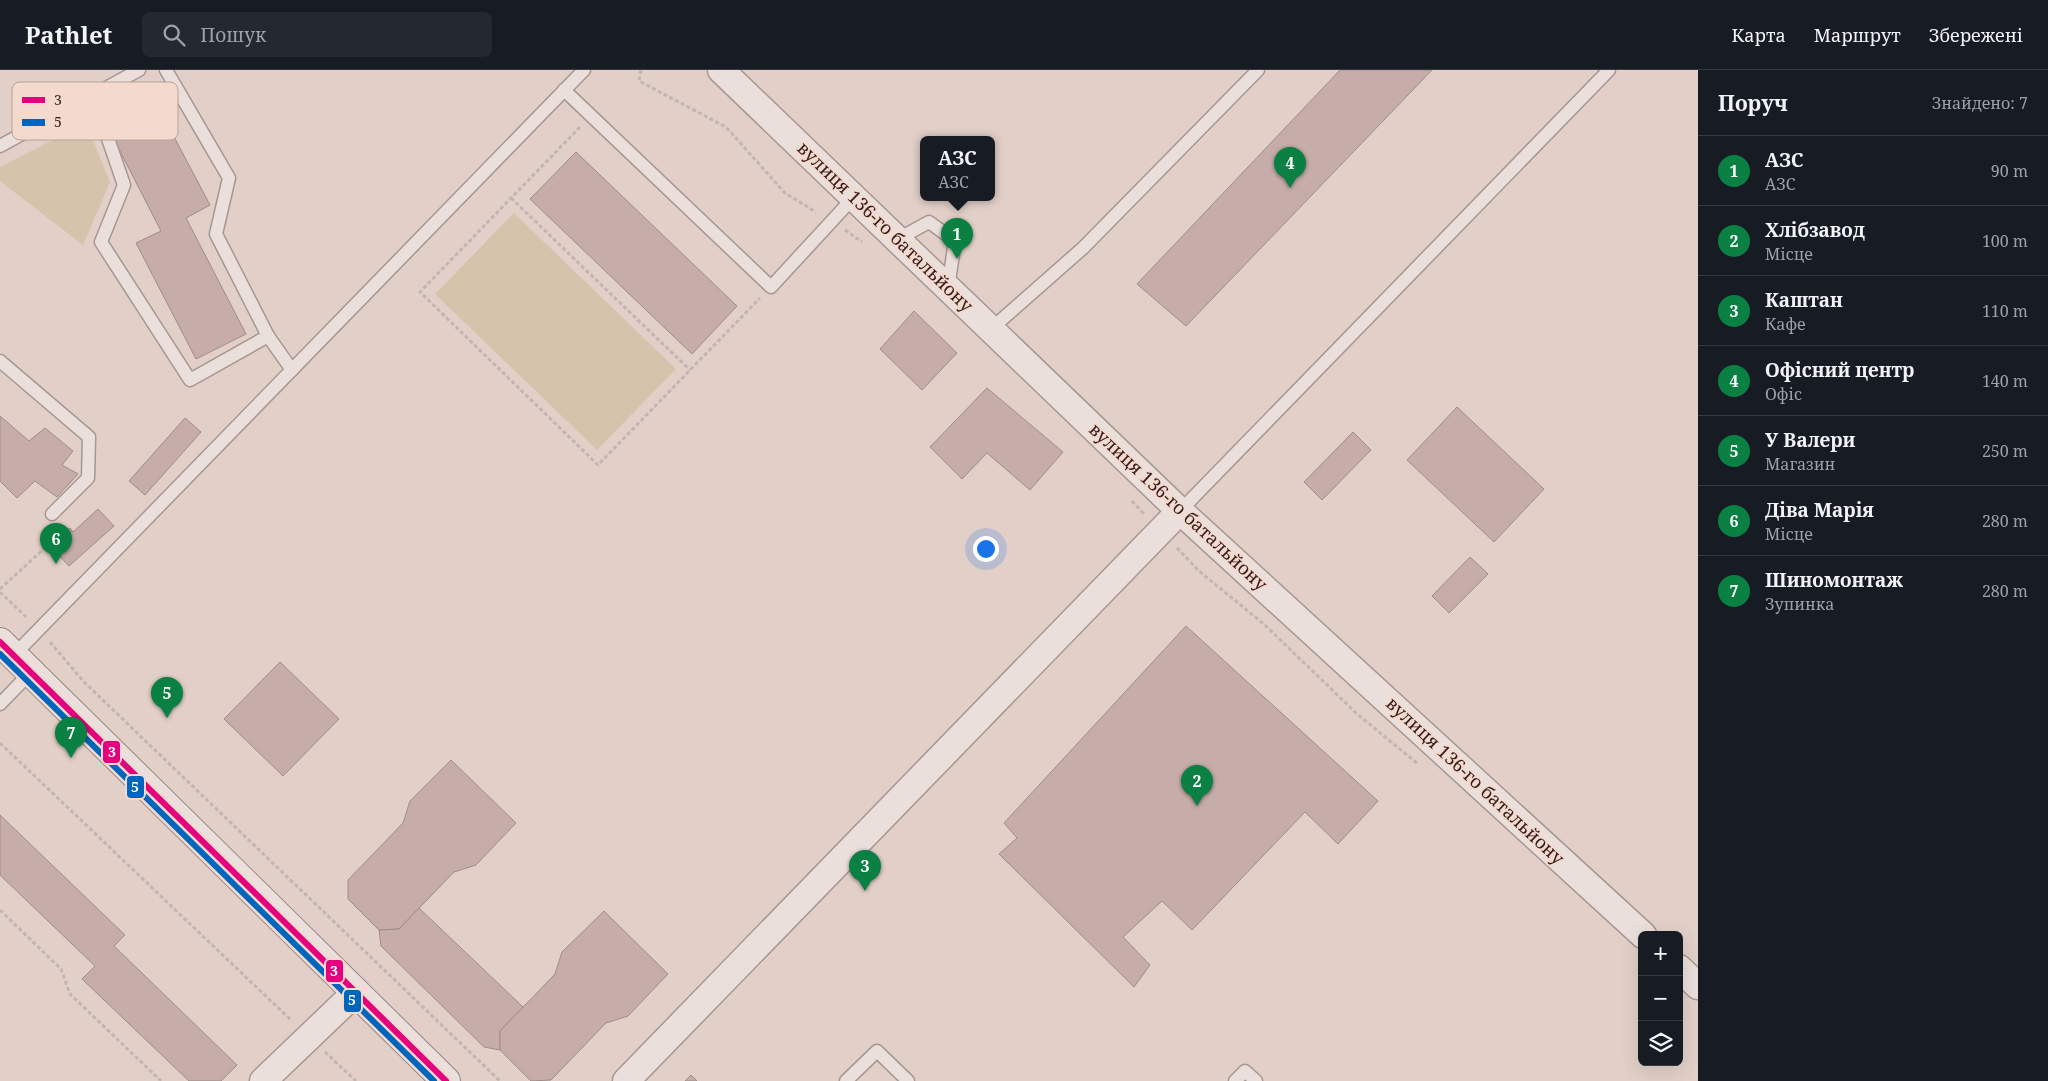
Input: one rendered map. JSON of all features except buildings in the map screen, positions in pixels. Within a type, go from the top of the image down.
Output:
[{"type":"main road","points":[[15,656],[446,1081]]},
{"type":"street","name":"вулиця 136-го батальйону","points":[[721,70],[1180,511],[1638,931]]},
{"type":"street","points":[[626,1081],[1180,511]]},
{"type":"street","points":[[1683,972],[1698,986]]},
{"type":"street","points":[[263,1081],[356,992]]},
{"type":"lane","points":[[117,82],[139,70]]},
{"type":"lane","points":[[166,70],[173,82]]},
{"type":"lane","points":[[0,704],[15,656],[584,70]]},
{"type":"lane","points":[[991,329],[1083,248],[1258,70]]},
{"type":"lane","points":[[1180,511],[1609,70]]},
{"type":"lane","points":[[564,90],[771,287],[854,197]]},
{"type":"lane","points":[[178,91],[229,178],[216,234],[268,336],[292,370]]},
{"type":"lane","points":[[0,146],[12,139]]},
{"type":"lane","points":[[108,140],[124,185],[101,242],[190,380],[268,336]]},
{"type":"lane","points":[[898,239],[929,222],[955,241],[948,288]]},
{"type":"lane","points":[[0,361],[88,436],[88,478],[52,514]]},
{"type":"lane","points":[[846,1081],[877,1051],[908,1081]]},
{"type":"lane","points":[[1235,1081],[1245,1071],[1256,1081]]},
{"type":"path","points":[[591,116],[420,292],[598,464],[771,287]]},
{"type":"path","points":[[511,198],[690,370]]},
{"type":"path","points":[[48,544],[0,590],[40,630],[84,682],[500,1081]]},
{"type":"path","points":[[0,743],[356,1081]]},
{"type":"path","points":[[0,910],[61,968],[70,994],[161,1081]]},
{"type":"shaded area","points":[[53,140],[93,140],[110,182],[83,245],[0,181],[0,167]]},
{"type":"shaded area","points":[[514,213],[676,369],[597,450],[435,294]]},
{"type":"transit line","name":"3","points":[[0,642],[446,1081]]},
{"type":"transit line","name":"5","points":[[0,654],[434,1081]]},
{"type":"place","name":"Офісний центр","points":[[1290,188]]},
{"type":"place","name":"АЗС","points":[[957,259]]},
{"type":"place","name":"Діва Марія","points":[[56,564]]},
{"type":"place","name":"У Валери","points":[[167,718]]},
{"type":"place","name":"Шиномонтаж","points":[[71,758]]},
{"type":"place","name":"Хлібзавод","points":[[1197,806]]},
{"type":"place","name":"Каштан","points":[[865,891]]}]
